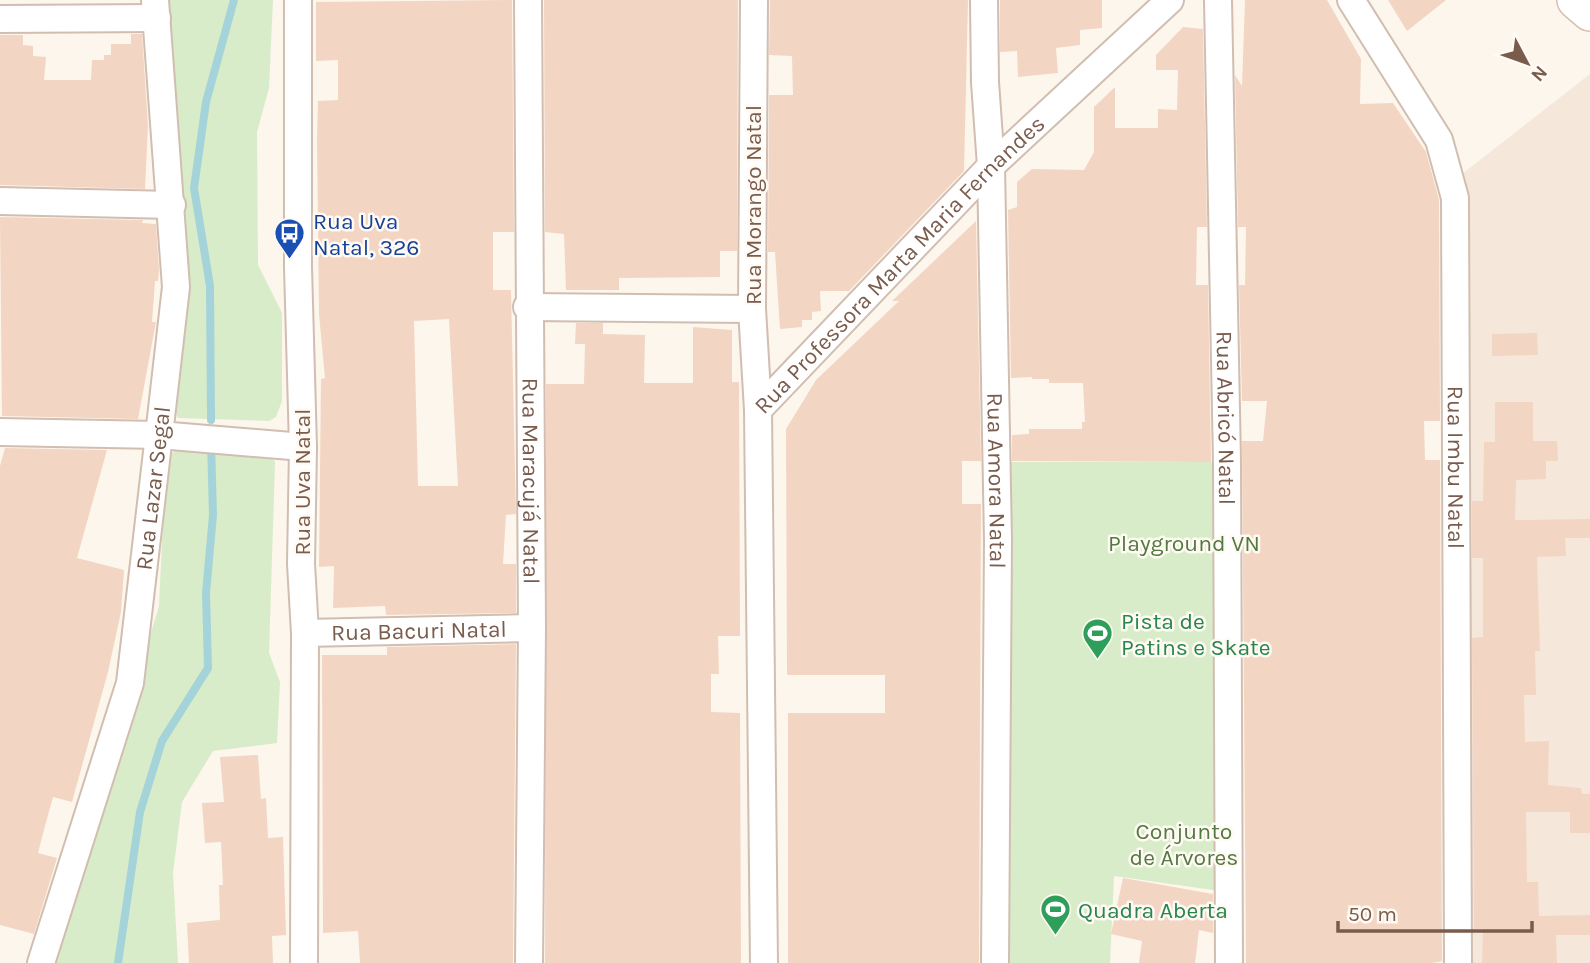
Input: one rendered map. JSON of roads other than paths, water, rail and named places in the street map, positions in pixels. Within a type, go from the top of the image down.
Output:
[{"type":"street","name":"Rua Uva Natal","points":[[298,0],[299,447],[305,633],[304,963]]},
{"type":"street","name":"Rua Maracujá Natal","points":[[527,0],[527,307],[532,628],[529,963]]},
{"type":"street","name":"Rua Morango Natal","points":[[754,0],[752,309],[758,410]]},
{"type":"street","name":"Rua Amora Natal","points":[[984,0],[985,82],[991,166],[998,541],[995,963]]},
{"type":"street","name":"Rua Professora Marta Maria Fernandes","points":[[764,963],[758,410],[991,166],[1170,0]]},
{"type":"street","name":"Rua Abricó Natal","points":[[1218,0],[1227,462],[1229,963]]},
{"type":"street","name":"Rua Imbu Natal","points":[[1351,0],[1439,140],[1455,198],[1458,963]]},
{"type":"street","points":[[1576,0],[1590,12]]},
{"type":"street","points":[[0,19],[156,9]]},
{"type":"street","name":"Rua Lazar Segal","points":[[41,963],[130,683],[169,436],[176,287],[156,9]]},
{"type":"street","points":[[0,201],[172,205]]},
{"type":"street","points":[[527,307],[752,309]]},
{"type":"street","points":[[0,432],[169,436],[299,447]]},
{"type":"street","name":"Rua Bacuri Natal","points":[[305,633],[532,628]]},
{"type":"waterway","points":[[211,420],[210,286],[194,188],[206,102],[234,0]]},
{"type":"waterway","points":[[118,963],[140,812],[162,741],[208,668],[206,593],[213,515],[211,442]]},
{"type":"place","name":"Rua Uva Natal, 326","points":[[290,261]]},
{"type":"place","name":"Pista de Patins e Skate","points":[[1098,661]]},
{"type":"place","name":"Quadra Aberta","points":[[1055,937]]},
{"type":"park label","name":"Playground VN","points":[[1184,543]]},
{"type":"park label","name":"Conjunto de Árvores","points":[[1184,844]]}]
